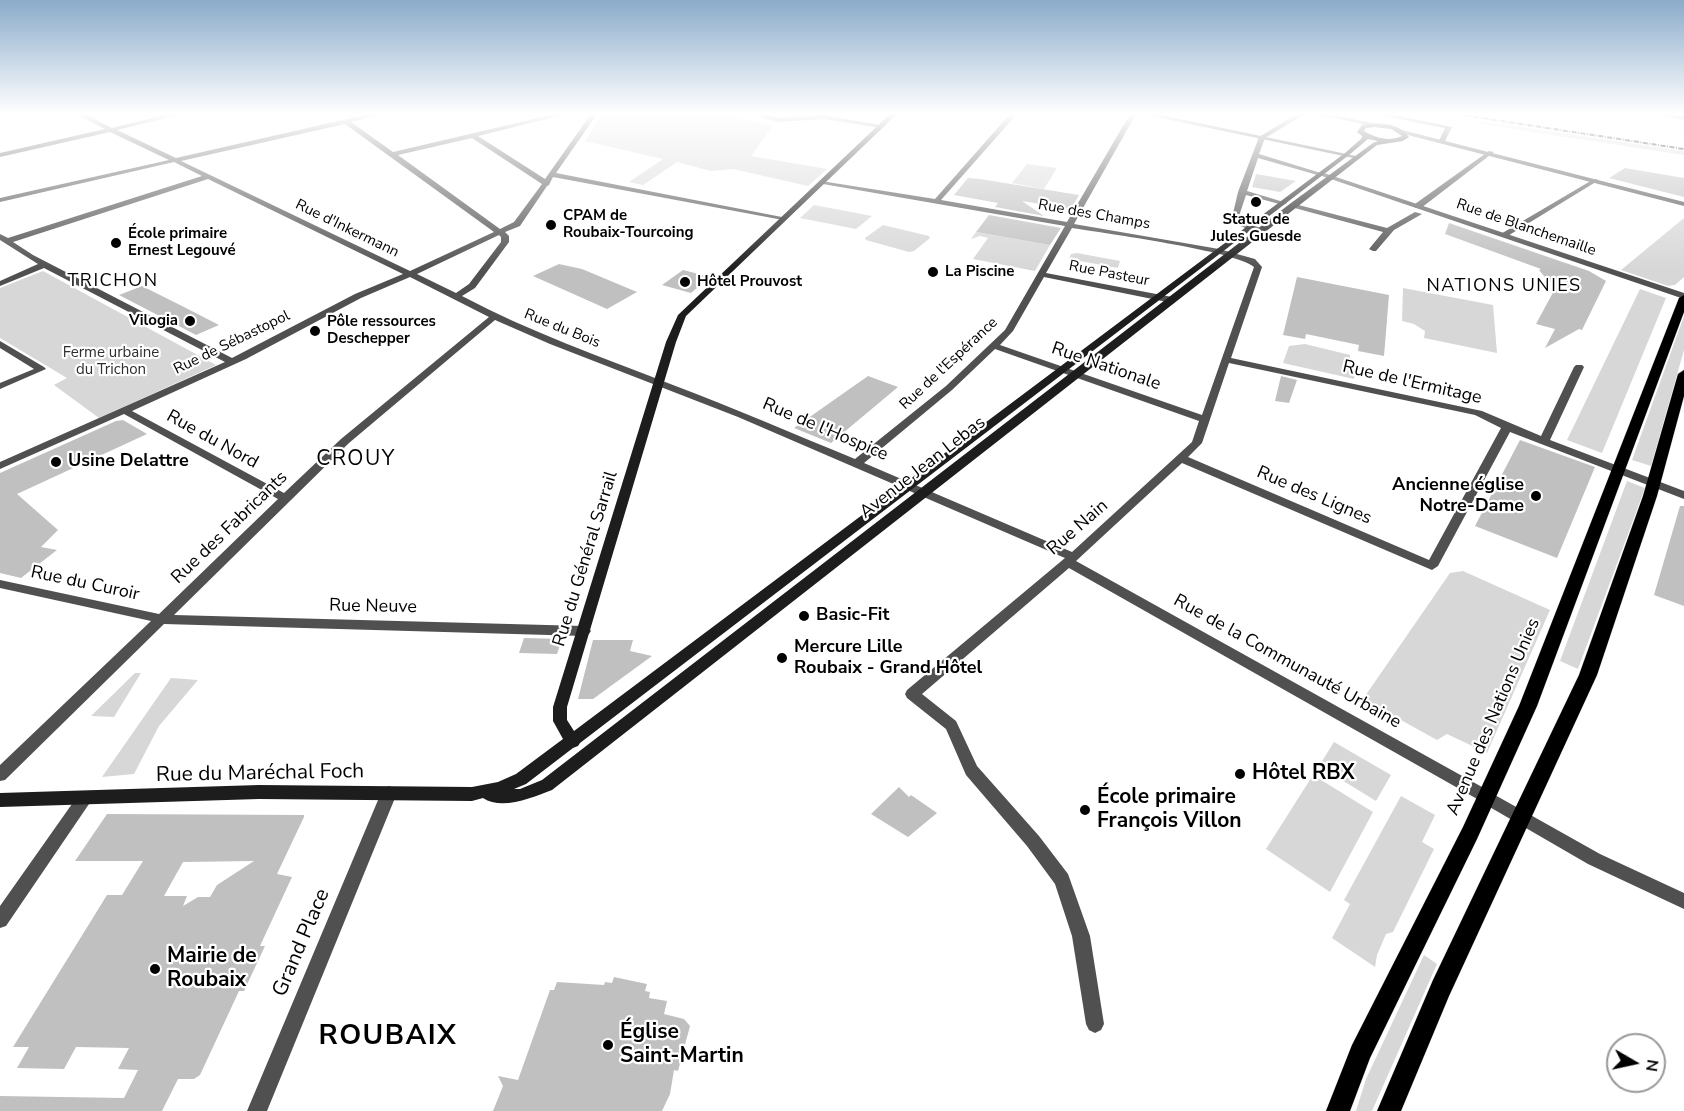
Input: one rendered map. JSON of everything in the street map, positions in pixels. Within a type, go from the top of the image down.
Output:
[{"type":"main road","name":"Rue du Général Sarrail","points":[[573,742],[560,721],[559,713],[658,385],[682,315],[839,166]]},
{"type":"main road","name":"Avenue Jean Lebas","points":[[518,780],[573,742],[907,485],[1332,166]]},
{"type":"main road","name":"Avenue Jean Lebas","points":[[472,794],[520,796],[547,785],[1346,166]]},
{"type":"main road","name":"Avenue des Nations Unies","points":[[1338,1111],[1360,1053],[1486,797],[1528,706],[1684,297]]},
{"type":"main road","points":[[1389,1111],[1441,988],[1588,675],[1654,482],[1684,374]]},
{"type":"main road","name":"Rue du Maréchal Foch","points":[[0,800],[249,792],[472,794],[489,791],[518,780]]},
{"type":"street","points":[[0,200],[149,166]]},
{"type":"street","name":"Rue d'Inkermann","points":[[186,166],[456,296]]},
{"type":"street","points":[[406,166],[506,238],[471,286],[456,296]]},
{"type":"street","points":[[519,166],[547,184]]},
{"type":"street","name":"Rue de Sébastopol","points":[[0,466],[232,362],[358,296],[502,233],[521,221],[559,166]]},
{"type":"street","points":[[937,201],[968,166]]},
{"type":"street","name":"Rue de l'Espérance","points":[[857,463],[935,401],[1009,331],[1103,166]]},
{"type":"street","points":[[1251,166],[1234,220],[1260,231]]},
{"type":"street","name":"Rue de Blanchemaille","points":[[1293,166],[1331,177],[1418,210],[1503,235],[1684,297]]},
{"type":"street","points":[[1373,249],[1388,231],[1475,166]]},
{"type":"street","points":[[1541,166],[1684,204]]},
{"type":"street","points":[[553,175],[783,218]]},
{"type":"street","points":[[7,242],[207,177]]},
{"type":"street","points":[[1503,235],[1596,180]]},
{"type":"street","name":"Rue des Champs","points":[[822,182],[1231,254]]},
{"type":"street","points":[[1242,192],[1283,203]]},
{"type":"street","points":[[1294,205],[1388,231]]},
{"type":"street","points":[[0,236],[45,264],[232,362]]},
{"type":"street","name":"Rue Nain","points":[[1095,1024],[1082,936],[1062,879],[1033,841],[971,770],[951,725],[912,694],[1071,560],[1182,459],[1201,437],[1258,267],[1252,261],[1231,254]]},
{"type":"street","points":[[0,284],[45,264]]},
{"type":"street","name":"Rue Pasteur","points":[[1041,274],[1172,300]]},
{"type":"street","name":"Rue du Bois","points":[[456,296],[494,317],[658,385]]},
{"type":"street","name":"Rue des Fabricants","points":[[0,775],[345,441],[494,317]]},
{"type":"street","points":[[0,344],[41,369],[0,386]]},
{"type":"street","name":"Rue Nationale","points":[[994,346],[1206,420]]},
{"type":"street","name":"Rue de l'Ermitage","points":[[1226,360],[1472,411],[1684,495]]},
{"type":"street","points":[[1544,441],[1579,366]]},
{"type":"street","name":"Rue de l'Hospice","points":[[658,385],[695,396],[857,463],[1071,560]]},
{"type":"street","name":"Rue du Nord","points":[[123,410],[286,499]]},
{"type":"street","name":"Rue des Lignes","points":[[1182,459],[1432,566],[1507,426]]},
{"type":"street","name":"Rue de la Communauté Urbaine","points":[[1071,560],[1617,871],[1684,901]]},
{"type":"street","name":"Rue du Curoir","points":[[0,584],[162,619]]},
{"type":"street","name":"Rue Neuve","points":[[162,619],[584,631]]},
{"type":"street","name":"Grand Place","points":[[257,1111],[389,793]]},
{"type":"street","points":[[0,920],[84,799]]},
{"type":"green space","points":[[653,166],[671,166],[643,185],[629,182]]},
{"type":"green space","points":[[692,166],[809,166],[827,169],[808,186],[733,169],[711,171]]},
{"type":"green space","points":[[1026,166],[1057,168],[1044,189],[1012,183]]},
{"type":"green space","points":[[814,205],[872,216],[856,229],[800,218]]},
{"type":"green space","points":[[1684,218],[1684,277],[1675,285],[1668,286],[1621,270]]},
{"type":"green space","points":[[883,225],[930,238],[914,251],[909,252],[866,240],[865,238]]},
{"type":"green space","points":[[976,232],[1050,245],[1035,271],[973,259],[988,238],[980,236],[971,239]]},
{"type":"green space","points":[[1077,253],[1120,261],[1118,268],[1069,259],[1071,254]]},
{"type":"green space","name":"Ferme urbaine du Trichon","points":[[43,271],[216,365],[99,418],[54,385],[67,378],[0,338],[0,288]]},
{"type":"green space","points":[[1403,288],[1493,305],[1497,353],[1424,338],[1425,331],[1414,324],[1402,321]]},
{"type":"green space","points":[[1640,289],[1666,298],[1602,453],[1567,440]]},
{"type":"green space","points":[[1684,316],[1684,350],[1651,466],[1632,460]]},
{"type":"green space","points":[[1305,344],[1350,355],[1350,364],[1356,365],[1354,379],[1283,363],[1289,346]]},
{"type":"green space","points":[[1627,481],[1645,488],[1578,669],[1560,661]]},
{"type":"green space","points":[[1463,571],[1550,610],[1487,753],[1447,734],[1437,740],[1363,699],[1450,573]]},
{"type":"green space","points":[[135,673],[141,673],[114,717],[91,716]]},
{"type":"green space","points":[[171,678],[198,680],[159,726],[134,774],[102,777]]},
{"type":"green space","points":[[1334,742],[1391,775],[1376,801],[1319,766]]},
{"type":"green space","points":[[1313,775],[1373,812],[1330,892],[1266,849]]},
{"type":"green space","points":[[1401,796],[1435,815],[1422,842],[1434,849],[1393,932],[1386,934],[1377,955],[1375,967],[1332,938],[1350,904],[1344,900]]},
{"type":"green space","points":[[1424,955],[1437,964],[1372,1111],[1356,1111],[1366,1079]]},
{"type":"building","points":[[1625,168],[1684,178],[1684,197],[1609,178]]},
{"type":"building","points":[[1256,174],[1296,181],[1280,192],[1252,187]]},
{"type":"building","points":[[968,178],[1079,195],[1071,209],[1022,201],[1044,216],[995,207],[998,203],[954,195]]},
{"type":"building","points":[[989,215],[1061,228],[1050,245],[976,232]]},
{"type":"building","points":[[1449,223],[1589,271],[1606,281],[1582,330],[1579,329],[1545,348],[1555,329],[1536,324],[1557,285],[1548,281],[1539,270],[1541,269],[1445,234]]},
{"type":"building","points":[[559,264],[582,269],[637,292],[607,309],[533,276]]},
{"type":"building","name":"Hôtel Prouvost","points":[[683,270],[710,277],[691,293],[662,285]]},
{"type":"building","points":[[1297,277],[1389,295],[1384,356],[1358,351],[1359,345],[1306,334],[1305,339],[1283,335]]},
{"type":"building","points":[[142,286],[219,325],[196,335],[119,295]]},
{"type":"building","points":[[868,376],[898,387],[831,443],[794,428]]},
{"type":"building","points":[[1281,376],[1297,380],[1289,403],[1275,401]]},
{"type":"building","points":[[123,420],[147,434],[17,494],[58,530],[41,547],[57,550],[21,578],[0,573],[0,473],[116,421]]},
{"type":"building","name":"Ancienne église Notre-Dame","points":[[1520,440],[1595,467],[1557,558],[1475,526]]},
{"type":"building","points":[[1680,506],[1684,506],[1684,606],[1654,595]]},
{"type":"building","points":[[524,638],[562,639],[557,654],[519,653]]},
{"type":"building","points":[[593,640],[633,640],[630,651],[652,656],[593,699],[578,699]]},
{"type":"building","points":[[899,787],[909,797],[911,795],[937,813],[908,837],[871,814]]},
{"type":"building","name":"Mairie de Roubaix","points":[[107,814],[304,815],[277,874],[292,877],[260,946],[265,946],[244,991],[239,991],[200,1075],[194,1079],[178,1079],[162,1111],[0,1111],[0,1096],[124,1098],[138,1070],[118,1069],[129,1048],[76,1047],[64,1069],[17,1068],[29,1047],[13,1047],[107,895],[122,895],[143,861],[75,861]],"holes":[[[254,861],[217,885],[210,897],[198,897],[183,906],[187,896],[164,896],[183,862]]]},
{"type":"building","name":"Église Saint-Martin","points":[[614,977],[647,984],[645,991],[650,992],[649,998],[667,1001],[664,1014],[684,1019],[690,1026],[678,1071],[674,1070],[670,1094],[662,1111],[493,1111],[503,1086],[498,1076],[518,1080],[550,990],[554,990],[557,982],[604,985],[605,982],[612,983]]},
{"type":"place","name":"Statue de Jules Guesde","points":[[1256,202]]},
{"type":"place","name":"CPAM de Roubaix-Tourcoing","points":[[551,225]]},
{"type":"place","name":"École primaire Ernest Legouvé","points":[[116,243]]},
{"type":"place","name":"La Piscine","points":[[933,272]]},
{"type":"place","name":"Hôtel Prouvost","points":[[685,282]]},
{"type":"place","name":"Vilogia","points":[[190,321]]},
{"type":"place","name":"Pôle ressources Deschepper","points":[[315,331]]},
{"type":"place","name":"Usine Delattre","points":[[56,462]]},
{"type":"place","name":"Ancienne église Notre-Dame","points":[[1536,496]]},
{"type":"place","name":"Basic-Fit","points":[[804,616]]},
{"type":"place","name":"Mercure Lille Roubaix - Grand Hôtel","points":[[782,658]]},
{"type":"place","name":"Hôtel RBX","points":[[1240,774]]},
{"type":"place","name":"École primaire François Villon","points":[[1085,810]]},
{"type":"place","name":"Mairie de Roubaix","points":[[155,969]]},
{"type":"place","name":"Église Saint-Martin","points":[[608,1045]]},
{"type":"district","name":"TRICHON","points":[[113,282]]},
{"type":"district","name":"NATIONS UNIES","points":[[1504,287]]},
{"type":"district","name":"CROUY","points":[[356,460]]},
{"type":"district","name":"ROUBAIX","points":[[388,1037]]}]
